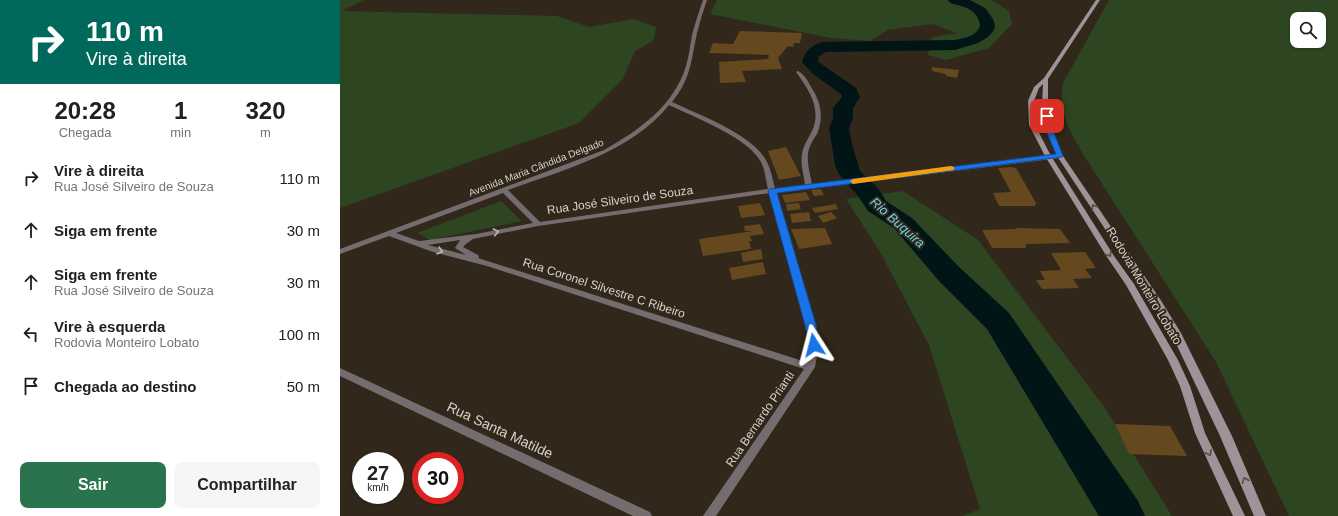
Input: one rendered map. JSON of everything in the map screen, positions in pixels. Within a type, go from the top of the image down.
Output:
[{"type":"main road","name":"Rodovia Monteiro Lobato","points":[[1098,0],[1046,79],[1037,87],[1031,101],[1030,110],[1032,125],[1048,156],[1111,257],[1130,284],[1173,360],[1185,386],[1203,438],[1239,516]]},
{"type":"main road","name":"Rodovia Monteiro Lobato","points":[[1046,79],[1045,104],[1049,128],[1060,156],[1157,301],[1176,334],[1226,436],[1260,516]]},
{"type":"street","name":"Avenida Maria Cândida Delgado","points":[[340,252],[606,151],[628,139],[669,103],[680,89],[687,71],[696,28],[705,0]]},
{"type":"street","points":[[798,72],[808,84],[818,108],[819,117],[804,156],[809,187]]},
{"type":"street","name":"Rua Bernardo Prianti","points":[[669,103],[733,135],[757,152],[764,162],[811,325],[814,345],[810,367],[709,516]]},
{"type":"street","points":[[1048,156],[1060,156]]},
{"type":"street","name":"Rua José Silveiro de Souza","points":[[416,244],[476,236],[538,224],[772,191],[1048,156]]},
{"type":"street","points":[[504,190],[538,224]]},
{"type":"street","name":"Rua Coronel Silvestre C Ribeiro","points":[[390,234],[416,244],[490,264],[810,367]]},
{"type":"street","points":[[476,236],[463,242],[459,248],[490,264]]},
{"type":"street","name":"Rua Santa Matilde","points":[[340,372],[646,516]]},
{"type":"green space","points":[[340,0],[364,0],[341,11],[557,16],[589,27],[634,19],[656,27],[654,40],[635,51],[623,79],[579,123],[340,208]]},
{"type":"green space","points":[[717,0],[991,0],[1009,11],[1012,24],[989,48],[946,60],[928,55],[932,37],[957,33],[932,24],[888,30],[870,41],[831,38],[710,14]]},
{"type":"green space","points":[[1109,0],[1338,0],[1338,516],[1289,516],[1216,362],[1073,136],[1066,121],[1062,104],[1063,83]]},
{"type":"green space","points":[[903,191],[978,240],[1105,408],[1172,516],[962,516],[980,509],[929,345],[879,250],[846,199]]},
{"type":"green space","points":[[501,201],[522,221],[430,240],[417,233]]},
{"type":"building","points":[[740,31],[802,33],[800,43],[794,43],[793,47],[788,46],[778,58],[782,69],[742,71],[746,82],[720,83],[719,62],[768,59],[769,55],[709,53],[713,43],[733,44]]},
{"type":"building","points":[[932,67],[959,70],[957,78],[932,71]]},
{"type":"building","points":[[786,147],[801,176],[779,180],[768,151]]},
{"type":"building","points":[[998,168],[1016,168],[1036,203],[1035,206],[999,206],[993,193],[1011,192]]},
{"type":"building","points":[[821,189],[824,195],[814,196],[811,190]]},
{"type":"building","points":[[806,192],[810,200],[785,203],[782,195]]},
{"type":"building","points":[[760,203],[765,215],[741,218],[738,206]]},
{"type":"building","points":[[799,203],[801,209],[787,211],[786,204]]},
{"type":"building","points":[[836,204],[838,209],[815,213],[812,208]]},
{"type":"building","points":[[809,212],[811,221],[792,223],[790,214]]},
{"type":"building","points":[[831,212],[837,218],[823,223],[818,216]]},
{"type":"building","points":[[760,224],[764,234],[750,236],[752,241],[749,241],[751,249],[703,256],[699,239],[753,231],[745,231],[744,226]]},
{"type":"building","points":[[825,228],[832,244],[799,249],[791,229]]},
{"type":"building","points":[[1017,228],[1060,229],[1070,243],[1026,244],[1026,248],[992,248],[982,230]]},
{"type":"building","points":[[761,249],[763,259],[743,262],[741,253]]},
{"type":"building","points":[[1085,252],[1096,268],[1085,269],[1092,278],[1073,279],[1079,288],[1042,289],[1036,280],[1045,280],[1040,271],[1061,270],[1051,253]]},
{"type":"building","points":[[763,262],[766,274],[732,280],[729,268]]},
{"type":"building","points":[[1115,424],[1170,426],[1187,456],[1129,454]]},
{"type":"waterway","name":"Rio Buquira","points":[[954,0],[971,4],[982,12],[986,19],[987,25],[986,30],[978,38],[955,45],[823,47],[812,54],[810,62],[824,75],[850,92],[851,97],[843,108],[843,118],[839,128],[846,165],[850,174],[868,192],[877,206],[903,223],[949,274],[998,321],[1123,516]]},
{"type":"slow traffic","points":[[853,181],[951,169]]},
{"type":"route","points":[[814,345],[811,325],[772,191],[1048,156],[1060,156],[1049,128],[1047,116]]}]
